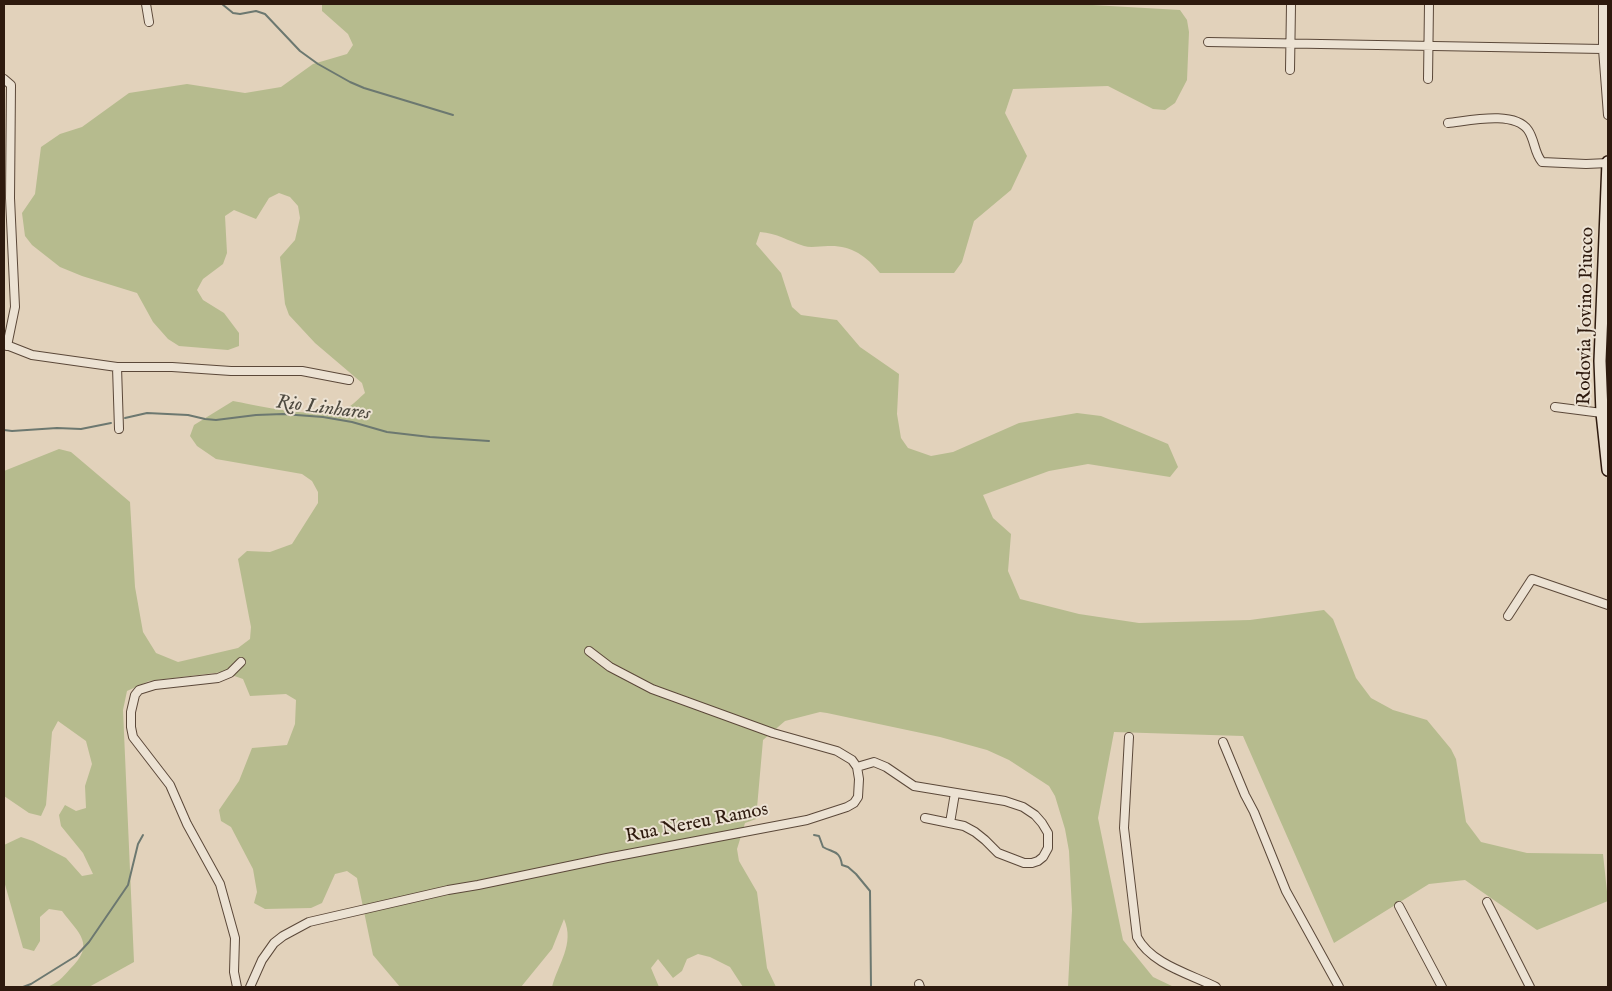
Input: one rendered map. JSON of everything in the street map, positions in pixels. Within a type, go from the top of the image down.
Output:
[{"type":"main road","name":"Rodovia Jovino Piucco","points":[[1608,162],[1605,302],[1600,362],[1602,413],[1608,470]]},
{"type":"street","points":[[146,4],[149,22]]},
{"type":"street","points":[[1428,79],[1429,4]]},
{"type":"street","points":[[1603,4],[1603,49],[1608,115]]},
{"type":"street","points":[[1290,70],[1291,5]]},
{"type":"street","points":[[1208,42],[1603,49]]},
{"type":"street","points":[[4,79],[11,85],[10,198],[15,307],[5,345],[32,355],[118,367],[172,367],[230,371],[302,371],[349,380]]},
{"type":"street","points":[[1448,123],[1491,118],[1514,120],[1528,130],[1535,151],[1542,162],[1586,164],[1608,162]]},
{"type":"street","points":[[118,367],[119,429]]},
{"type":"street","points":[[1555,407],[1602,413]]},
{"type":"street","points":[[1508,616],[1532,579],[1608,605]]},
{"type":"street","points":[[589,652],[610,667],[652,689],[773,733],[837,751],[852,760],[857,767],[874,762],[886,767],[914,786],[1005,801],[1023,807],[1036,815],[1042,823],[1048,833],[1048,848],[1043,857],[1038,861],[1024,863],[998,853],[975,832],[964,826],[925,818]]},
{"type":"street","points":[[237,987],[234,972],[235,938],[220,884],[187,824],[170,785],[133,737],[130,727],[132,703],[135,694],[139,690],[155,685],[218,678],[230,673],[241,662]]},
{"type":"street","points":[[1129,738],[1124,828],[1137,937],[1154,957],[1216,987]]},
{"type":"street","points":[[1223,742],[1286,891],[1339,987]]},
{"type":"street","name":"Rua Nereu Ramos","points":[[250,987],[262,960],[274,943],[309,922],[448,890],[807,820],[854,803],[858,797],[860,779],[857,767]]},
{"type":"street","points":[[950,823],[955,794]]},
{"type":"street","points":[[1487,902],[1530,987]]},
{"type":"street","points":[[1399,906],[1442,987]]},
{"type":"green space","points":[[322,4],[1075,4],[1180,10],[1187,20],[1189,32],[1187,80],[1175,103],[1165,110],[1153,109],[1108,86],[1013,89],[1005,113],[1027,156],[1011,190],[974,221],[962,262],[954,273],[880,273],[863,256],[850,249],[836,246],[807,247],[760,232],[756,244],[781,273],[792,307],[801,315],[837,320],[860,347],[899,374],[897,414],[901,438],[908,448],[931,456],[953,452],[1019,423],[1077,413],[1101,416],[1168,444],[1178,467],[1170,477],[1088,464],[1049,471],[983,495],[993,518],[1011,534],[1008,571],[1020,599],[1079,614],[1139,623],[1250,620],[1324,610],[1333,619],[1356,678],[1371,698],[1393,710],[1427,720],[1451,749],[1456,759],[1466,822],[1481,842],[1527,853],[1603,854],[1608,901],[1537,930],[1465,880],[1429,884],[1334,943],[1243,736],[1114,732],[1098,818],[1123,940],[1153,977],[1174,987],[1068,987],[1072,910],[1069,851],[1065,829],[1055,796],[1049,786],[1009,760],[987,750],[940,737],[820,712],[785,721],[763,740],[756,819],[745,823],[737,849],[739,861],[757,892],[767,968],[776,987],[743,987],[730,967],[710,957],[698,954],[687,959],[682,971],[673,978],[658,959],[651,968],[659,987],[552,987],[567,945],[567,928],[564,919],[552,949],[521,987],[400,987],[373,955],[357,878],[347,871],[335,874],[322,903],[311,908],[265,909],[254,903],[257,892],[253,869],[231,827],[221,821],[219,810],[239,781],[252,748],[287,745],[295,724],[296,700],[286,694],[250,696],[243,679],[223,672],[149,681],[127,691],[123,710],[134,962],[89,987],[46,987],[60,980],[78,960],[82,953],[82,939],[62,911],[49,909],[40,917],[40,941],[34,951],[23,948],[4,881],[4,845],[21,837],[66,858],[82,876],[93,874],[83,853],[61,826],[59,815],[65,805],[76,811],[86,808],[85,786],[92,764],[86,741],[58,721],[52,732],[46,805],[41,816],[29,813],[4,796],[4,471],[59,449],[71,452],[130,502],[135,587],[143,632],[156,653],[178,662],[238,648],[250,639],[251,627],[238,559],[247,551],[270,552],[292,544],[318,503],[318,492],[312,481],[302,474],[216,459],[197,446],[190,436],[194,425],[233,401],[275,409],[323,413],[336,412],[347,408],[365,393],[362,383],[315,343],[289,315],[285,304],[280,257],[295,240],[300,218],[298,206],[290,197],[279,193],[269,198],[256,219],[234,210],[225,216],[227,253],[223,264],[203,279],[197,290],[203,300],[224,313],[239,333],[239,346],[228,350],[179,346],[168,339],[153,322],[137,293],[60,267],[32,245],[25,236],[22,213],[35,194],[41,147],[60,134],[82,127],[129,93],[187,84],[245,93],[281,87],[313,64],[347,54],[353,45],[348,34],[322,11]]},
{"type":"waterway","points":[[222,4],[233,13],[240,14],[256,11],[265,14],[300,51],[318,64],[350,82],[453,115]]},
{"type":"waterway","name":"Rio Linhares","points":[[125,418],[147,413],[188,415],[216,420],[283,414],[323,417],[352,422],[387,432],[489,441]]},
{"type":"waterway","name":"Rio Linhares","points":[[4,430],[81,429],[111,423]]},
{"type":"waterway","points":[[23,987],[76,956],[89,942],[128,885],[138,844],[143,835]]},
{"type":"waterway","points":[[814,835],[819,836],[823,847],[838,854],[842,865],[848,867],[856,874],[870,891],[871,987]]}]
